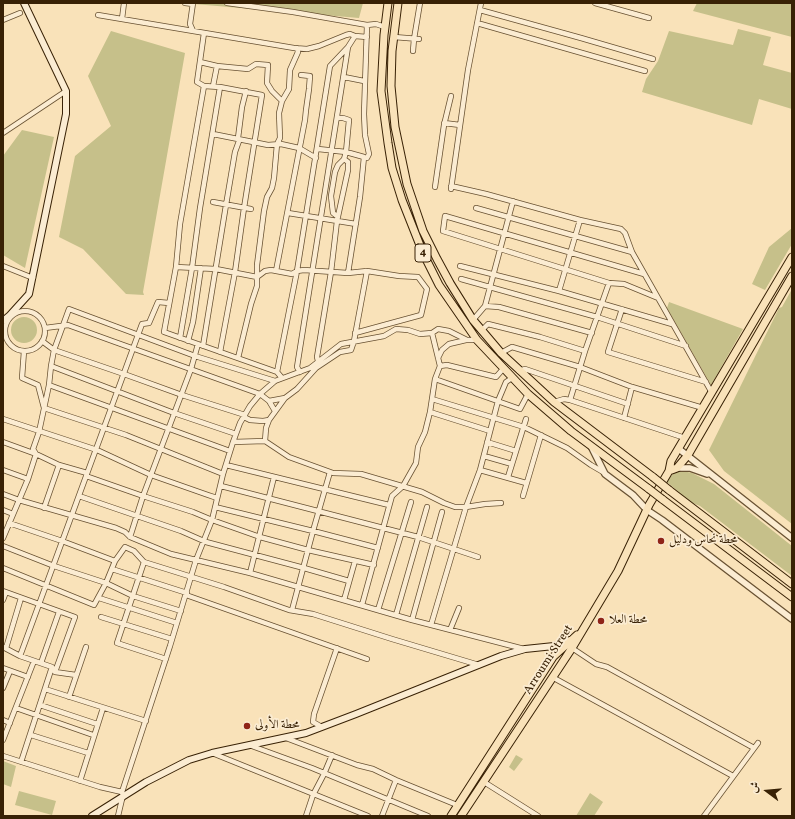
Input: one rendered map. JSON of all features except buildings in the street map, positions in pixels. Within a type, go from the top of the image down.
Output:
[{"type":"main road","name":"4","points":[[388,3],[381,91],[392,168],[420,247],[439,285],[477,340],[503,369],[509,380],[608,459],[792,597]]},
{"type":"main road","name":"4","points":[[398,3],[391,86],[396,127],[407,184],[423,231],[436,259],[481,331],[519,371],[554,402],[792,584]]},
{"type":"main road","points":[[3,321],[30,294],[66,114],[66,91],[24,4]]},
{"type":"main road","points":[[584,628],[618,570],[647,510],[669,471],[670,464],[792,257]]},
{"type":"main road","points":[[669,471],[677,468],[688,455],[792,276]]},
{"type":"main road","name":"Arroumi Street","points":[[451,816],[553,657],[584,628]]},
{"type":"main road","name":"Arroumi Street","points":[[461,816],[584,628]]},
{"type":"main road","points":[[92,816],[123,794],[188,760],[212,753],[322,728],[501,656],[525,649],[554,646],[572,640]]},
{"type":"street","points":[[122,19],[124,3]]},
{"type":"street","points":[[185,3],[193,4],[190,24],[193,31]]},
{"type":"street","points":[[227,3],[293,12],[367,26],[376,24],[385,27]]},
{"type":"street","points":[[413,51],[420,3]]},
{"type":"street","points":[[481,3],[468,70],[451,188],[486,194],[580,220],[621,229],[625,233],[632,252],[644,274],[712,393]]},
{"type":"street","points":[[595,3],[649,18]]},
{"type":"street","points":[[20,13],[24,4]]},
{"type":"street","points":[[480,10],[653,59]]},
{"type":"street","points":[[3,20],[20,13],[29,14]]},
{"type":"street","points":[[98,15],[307,49],[350,34],[355,36],[367,36]]},
{"type":"street","points":[[477,23],[645,72]]},
{"type":"street","points":[[364,158],[367,158],[369,154],[365,135],[364,81],[367,26]]},
{"type":"street","points":[[204,33],[196,82],[204,86],[220,86],[262,95],[235,272],[220,352]]},
{"type":"street","points":[[277,372],[297,270],[305,216],[318,149],[330,66],[348,47],[355,36]]},
{"type":"street","points":[[394,37],[419,39]]},
{"type":"street","points":[[300,372],[297,367],[331,151],[338,118],[348,47]]},
{"type":"street","points":[[238,358],[251,304],[257,286],[257,265],[264,211],[267,197],[272,188],[277,144],[280,138],[279,114],[282,101],[289,89],[290,70],[298,52],[297,48]]},
{"type":"street","points":[[200,62],[217,66],[248,69],[256,64],[268,65],[267,82],[272,91],[282,101]]},
{"type":"street","points":[[213,86],[217,66]]},
{"type":"street","points":[[276,271],[304,128],[310,76],[302,75]]},
{"type":"street","points":[[344,78],[364,81]]},
{"type":"street","points":[[204,86],[180,224],[176,268],[164,332],[277,372],[282,378]]},
{"type":"street","points":[[180,338],[220,86]]},
{"type":"street","points":[[3,133],[66,91]]},
{"type":"street","points":[[130,537],[143,496],[182,395],[195,356],[201,345],[216,269],[235,152],[239,141],[238,138],[242,107],[246,91]]},
{"type":"street","points":[[435,187],[444,123],[451,96]]},
{"type":"street","points":[[338,118],[349,120],[346,152],[344,159],[338,165],[335,172],[331,196],[333,213],[338,219]]},
{"type":"street","points":[[444,123],[460,125]]},
{"type":"street","points":[[213,134],[268,145],[288,145],[299,148],[316,158]]},
{"type":"street","points":[[280,138],[288,145]]},
{"type":"street","points":[[318,149],[346,152],[364,158]]},
{"type":"street","points":[[348,273],[364,158]]},
{"type":"street","points":[[318,361],[317,357],[338,219],[348,170],[348,162],[344,159]]},
{"type":"street","points":[[212,202],[251,209]]},
{"type":"street","points":[[474,320],[485,306],[513,202]]},
{"type":"street","points":[[476,208],[632,252]]},
{"type":"street","points":[[288,213],[320,219],[338,219],[356,224]]},
{"type":"street","points":[[644,274],[445,216],[443,231],[609,282],[624,284],[658,298]]},
{"type":"street","points":[[559,291],[580,220]]},
{"type":"street","points":[[3,266],[33,278]]},
{"type":"street","points":[[460,266],[493,273],[559,291],[672,324]]},
{"type":"street","points":[[176,268],[216,269],[257,276],[265,271],[276,271],[292,274],[297,270],[348,273],[367,271],[399,276],[418,277],[427,289],[421,314],[355,333]]},
{"type":"street","points":[[188,340],[193,322],[201,268]]},
{"type":"street","points":[[265,442],[266,428],[269,420],[285,398],[297,389],[316,368],[340,352],[351,350],[367,271]]},
{"type":"street","points":[[461,279],[597,317],[686,346]]},
{"type":"street","points":[[570,400],[609,282]]},
{"type":"street","points":[[20,656],[54,566],[86,474],[97,450],[142,324],[149,323],[158,302],[169,303]]},
{"type":"street","points":[[485,306],[499,307],[592,333]]},
{"type":"street","points":[[3,538],[5,528],[13,514],[36,454],[33,449],[39,432],[49,385],[54,350],[69,309],[195,356],[275,382]]},
{"type":"street","points":[[622,309],[608,352],[706,382]]},
{"type":"street","points":[[22,311],[33,312],[41,318],[45,328],[42,341],[34,348],[24,351],[13,347],[6,339],[5,327],[11,316],[22,311]]},
{"type":"street","points":[[481,331],[488,324],[534,335],[585,351]]},
{"type":"street","points":[[45,328],[63,327],[68,325],[191,369],[260,394],[269,401],[275,411]]},
{"type":"street","points":[[118,816],[123,794],[196,560],[212,520],[223,474],[233,442],[250,406],[260,394],[275,382],[310,368],[341,344],[384,336],[396,329],[408,330],[420,334],[432,333],[438,329],[449,330],[467,340]]},
{"type":"street","points":[[362,605],[392,496],[403,486],[416,463],[418,447],[425,432],[430,412],[435,379],[440,366],[435,351],[432,333]]},
{"type":"street","points":[[438,358],[442,350],[449,344],[467,340],[477,340]]},
{"type":"street","points":[[42,341],[54,350],[244,416],[250,420],[269,420]]},
{"type":"street","points":[[501,353],[512,347],[580,367],[632,387],[703,408]]},
{"type":"street","points":[[24,351],[22,378],[38,385],[44,408]]},
{"type":"street","points":[[431,625],[453,548],[480,470],[498,401],[509,380],[447,365],[440,366]]},
{"type":"street","points":[[51,366],[174,413],[236,434]]},
{"type":"street","points":[[496,377],[503,369]]},
{"type":"street","points":[[519,371],[525,369],[628,404]]},
{"type":"street","points":[[435,379],[520,409],[528,394]]},
{"type":"street","points":[[49,385],[230,452]]},
{"type":"street","points":[[624,418],[632,387]]},
{"type":"street","points":[[269,401],[285,398]]},
{"type":"street","points":[[432,399],[524,427],[567,448],[591,465],[603,470],[633,495],[647,510],[668,524],[792,619]]},
{"type":"street","points":[[554,402],[564,399],[570,400],[685,438]]},
{"type":"street","points":[[44,408],[161,449],[223,474]]},
{"type":"street","points":[[430,412],[490,431]]},
{"type":"street","points":[[3,419],[97,450],[151,475],[217,498]]},
{"type":"street","points":[[508,478],[526,419]]},
{"type":"street","points":[[523,496],[541,435]]},
{"type":"street","points":[[3,442],[36,454],[59,465],[143,496],[260,536],[308,550],[374,565]]},
{"type":"street","points":[[233,442],[265,442],[289,457],[330,472],[361,474],[422,492],[455,507],[466,508],[485,504],[501,503]]},
{"type":"street","points":[[487,442],[516,450]]},
{"type":"street","points":[[589,444],[596,454],[603,470]]},
{"type":"street","points":[[679,449],[792,538]]},
{"type":"street","points":[[484,456],[512,464]]},
{"type":"street","points":[[603,470],[603,464],[608,459]]},
{"type":"street","points":[[226,464],[389,505]]},
{"type":"street","points":[[44,508],[59,465]]},
{"type":"street","points":[[677,468],[699,470],[714,478]]},
{"type":"street","points":[[3,470],[28,478]]},
{"type":"street","points":[[480,470],[526,483]]},
{"type":"street","points":[[292,610],[318,511],[330,472]]},
{"type":"street","points":[[250,573],[274,477]]},
{"type":"street","points":[[221,486],[402,532],[478,557]]},
{"type":"street","points":[[3,494],[44,508],[116,528],[125,532],[130,537],[171,554],[250,573],[412,620],[525,649]]},
{"type":"street","points":[[79,496],[203,541],[349,581]]},
{"type":"street","points":[[378,610],[411,502]]},
{"type":"street","points":[[215,507],[378,548]]},
{"type":"street","points":[[396,615],[427,507]]},
{"type":"street","points":[[3,510],[13,514]]},
{"type":"street","points":[[412,620],[442,512]]},
{"type":"street","points":[[9,523],[62,541],[115,562]]},
{"type":"street","points":[[3,546],[106,584],[133,596],[181,611]]},
{"type":"street","points":[[3,568],[94,605],[106,584],[115,562],[125,547],[134,551],[144,562],[191,578],[224,587],[289,610],[313,614],[480,665]]},
{"type":"street","points":[[344,600],[355,561]]},
{"type":"street","points":[[144,562],[118,643],[166,659]]},
{"type":"street","points":[[112,569],[368,659]]},
{"type":"street","points":[[3,600],[4,592],[75,617],[55,672]]},
{"type":"street","points":[[22,598],[5,648],[20,656],[52,667],[55,672]]},
{"type":"street","points":[[99,598],[129,609],[177,623]]},
{"type":"street","points":[[450,630],[459,608]]},
{"type":"street","points":[[41,663],[59,612]]},
{"type":"street","points":[[101,617],[172,640]]},
{"type":"street","points":[[69,697],[86,648]]},
{"type":"street","points":[[322,728],[313,722],[314,714],[338,648]]},
{"type":"street","points":[[572,648],[596,664],[607,667],[754,748]]},
{"type":"street","points":[[3,740],[34,661]]},
{"type":"street","points":[[21,762],[52,667]]},
{"type":"street","points":[[3,668],[28,677]]},
{"type":"street","points":[[3,688],[10,671]]},
{"type":"street","points":[[55,672],[76,675]]},
{"type":"street","points":[[552,676],[733,776]]},
{"type":"street","points":[[45,689],[146,721]]},
{"type":"street","points":[[40,705],[98,724]]},
{"type":"street","points":[[16,708],[93,735]]},
{"type":"street","points":[[80,781],[102,708]]},
{"type":"street","points":[[3,720],[10,723]]},
{"type":"street","points":[[31,735],[88,753]]},
{"type":"street","points":[[285,737],[357,765],[373,769],[457,805]]},
{"type":"street","points":[[704,816],[758,742]]},
{"type":"street","points":[[249,745],[428,816]]},
{"type":"street","points":[[212,753],[368,816]]},
{"type":"street","points":[[306,816],[313,795],[332,755]]},
{"type":"street","points":[[3,756],[123,794]]},
{"type":"street","points":[[382,816],[396,780]]},
{"type":"street","points":[[484,782],[538,816]]},
{"type":"shaded area","points":[[182,3],[363,3],[359,18]]},
{"type":"shaded area","points":[[697,3],[792,3],[792,37],[693,11]]},
{"type":"shaded area","points":[[738,29],[771,37],[763,65],[792,73],[792,109],[759,99],[752,125],[642,92],[646,79],[658,61],[669,31],[733,45]]},
{"type":"shaded area","points":[[111,31],[185,53],[143,292],[144,295],[126,294],[83,249],[59,237],[75,156],[111,126],[88,76]]},
{"type":"shaded area","points":[[22,130],[54,137],[25,268],[3,255],[3,156]]},
{"type":"shaded area","points":[[792,228],[792,244],[765,290],[752,284],[769,247]]},
{"type":"shaded area","points":[[792,289],[792,524],[724,471],[709,450],[779,308],[782,307]]},
{"type":"shaded area","points":[[669,302],[743,329],[711,385],[667,308]]},
{"type":"shaded area","points":[[24,317],[33,321],[37,330],[33,339],[24,343],[15,339],[11,330],[15,321]]},
{"type":"shaded area","points":[[683,471],[692,473],[714,484],[792,546],[792,576],[700,506],[690,502],[667,482],[676,472]]},
{"type":"shaded area","points":[[516,755],[523,759],[514,771],[509,767]]},
{"type":"shaded area","points":[[3,761],[16,766],[11,787],[3,784]]},
{"type":"shaded area","points":[[19,791],[56,801],[52,815],[15,805]]},
{"type":"shaded area","points":[[590,793],[603,802],[594,816],[576,816]]},
{"type":"place","name":"محطة نحاس ودليل","points":[[661,541]]},
{"type":"place","name":"محطة العلا","points":[[601,621]]},
{"type":"place","name":"محطة الأولى","points":[[247,726]]}]
